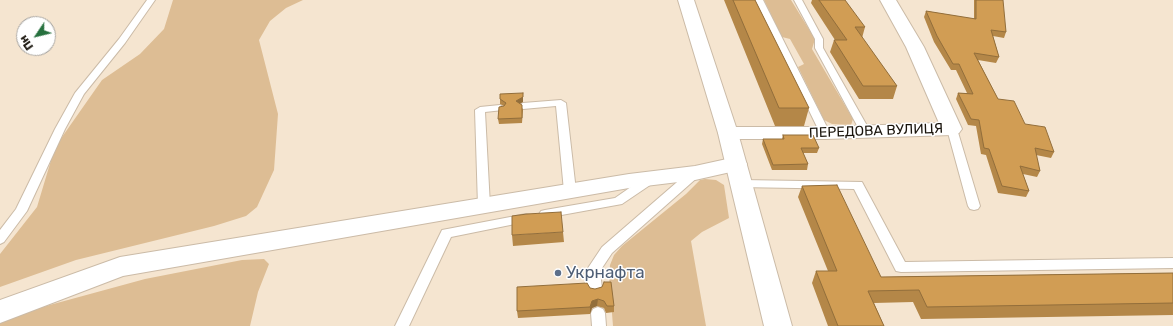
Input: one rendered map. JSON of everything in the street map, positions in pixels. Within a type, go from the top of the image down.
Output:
[{"type":"street","points":[[686,0],[728,133],[778,326]]},
{"type":"street","name":"ПЕРЕДОВА ВУЛИЦЯ","points":[[728,133],[825,133],[952,129],[916,47],[888,0]]},
{"type":"street","points":[[0,312],[120,267],[653,178],[695,173],[739,174]]},
{"type":"lane","points":[[0,239],[21,211],[60,129],[80,93],[122,41],[151,0]]},
{"type":"lane","points":[[759,0],[825,133]]},
{"type":"lane","points":[[798,0],[819,39],[819,48],[865,131]]},
{"type":"lane","points":[[523,106],[561,103],[570,191]]},
{"type":"lane","points":[[484,206],[480,110],[500,108]]},
{"type":"lane","points":[[952,129],[974,206]]},
{"type":"lane","points":[[595,289],[593,271],[607,250],[695,173]]},
{"type":"lane","points":[[739,174],[858,185],[900,267],[1173,263]]},
{"type":"lane","points":[[402,326],[446,233],[618,201],[653,178]]},
{"type":"shaded area","points":[[173,0],[303,0],[286,8],[270,21],[259,40],[278,114],[274,170],[257,207],[246,216],[214,226],[76,260],[0,287],[0,254],[37,207],[55,147],[102,80],[140,54],[164,29]]},
{"type":"shaded area","points":[[764,0],[791,0],[815,39],[812,49],[853,119],[851,125],[832,124],[824,120],[798,67],[804,64],[790,39],[782,37]]},
{"type":"shaded area","points":[[700,180],[716,180],[724,185],[729,218],[702,232],[691,241],[706,326],[613,326],[609,276],[610,265],[614,255],[622,246],[686,194]]},
{"type":"shaded area","points":[[264,259],[269,264],[258,292],[250,326],[0,326],[0,321],[35,309],[145,279],[242,260]]},
{"type":"building","points":[[733,0],[755,0],[809,108],[779,108]]},
{"type":"building","points":[[819,0],[845,0],[865,27],[855,27],[897,86],[863,86],[834,40],[847,40]]},
{"type":"building","points":[[976,0],[1003,0],[1006,32],[991,30],[999,57],[974,53],[998,99],[1014,101],[1025,124],[1045,127],[1054,152],[1035,148],[1040,171],[1020,166],[1029,191],[1002,186],[989,149],[984,148],[979,120],[971,119],[958,93],[973,94],[959,64],[953,64],[937,36],[926,11],[976,19]]},
{"type":"building","points":[[523,93],[523,97],[516,101],[522,105],[522,118],[498,119],[499,107],[504,106],[506,103],[500,99],[500,94]]},
{"type":"building","points":[[783,135],[813,135],[819,148],[801,148],[808,164],[773,165],[763,139],[784,139]]},
{"type":"building","points":[[837,185],[881,277],[1173,273],[1173,303],[927,307],[919,290],[868,291],[884,326],[838,326],[816,271],[837,271],[802,186]]},
{"type":"building","points":[[561,212],[563,232],[512,235],[512,216]]},
{"type":"building","points":[[604,282],[611,282],[614,306],[607,306],[604,301],[598,299],[592,301],[590,307],[517,311],[517,287],[587,283],[590,288],[595,289],[602,287]]},
{"type":"place","name":"Укрнафта","points":[[558,273]]}]
